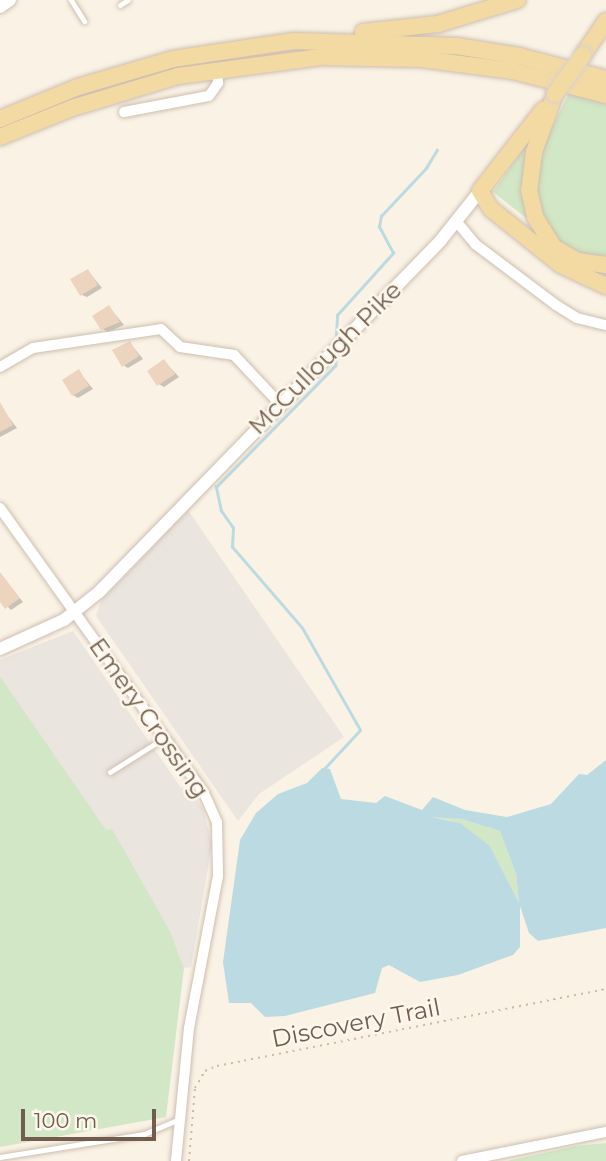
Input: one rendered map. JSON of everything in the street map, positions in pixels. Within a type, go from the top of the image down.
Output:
[{"type":"main road","points":[[0,119],[111,76],[216,50],[438,24],[517,0]]},
{"type":"main road","name":"McCullough Pike","points":[[480,191],[555,94],[606,21]]},
{"type":"main road","points":[[294,41],[456,46],[530,58],[606,79]]},
{"type":"main road","points":[[0,137],[108,96],[217,69],[321,57],[391,56],[513,71],[582,87],[606,98]]},
{"type":"main road","points":[[555,94],[534,152],[528,190],[535,217],[556,251]]},
{"type":"main road","points":[[480,191],[556,251],[592,265],[606,265]]},
{"type":"main road","points":[[480,191],[491,209],[561,265],[606,286]]},
{"type":"street","points":[[0,7],[10,0]]},
{"type":"street","points":[[124,112],[209,96],[216,90],[216,50]]},
{"type":"street","name":"McCullough Pike","points":[[0,649],[29,639],[75,611],[99,592],[456,221],[480,191]]},
{"type":"street","points":[[456,221],[475,244],[556,306],[577,318],[606,325]]},
{"type":"street","points":[[0,367],[33,348],[161,329],[180,347],[234,355],[280,404]]},
{"type":"street","name":"Emery Crossing","points":[[0,508],[204,793],[217,822],[220,846],[189,1028],[176,1161]]},
{"type":"street","points":[[462,1161],[606,1132]]},
{"type":"lane","points":[[71,0],[84,21]]},
{"type":"lane","points":[[120,5],[128,0]]},
{"type":"lane","points":[[110,772],[164,738]]},
{"type":"lane","points":[[0,1157],[144,1134],[180,1119]]},
{"type":"path","name":"Discovery Trail","points":[[189,1161],[195,1088],[205,1071],[606,989]]},
{"type":"shaded area","points":[[188,510],[344,737],[259,794],[238,821],[96,616],[101,601]]},
{"type":"shaded area","points":[[73,631],[181,788],[186,785],[203,809],[212,844],[191,967],[184,968],[170,931],[111,829],[106,831],[0,676],[0,660]]},
{"type":"green space","points":[[569,93],[606,104],[606,259],[581,255],[559,242],[537,212],[534,163]]},
{"type":"green space","points":[[536,131],[530,221],[493,192]]},
{"type":"green space","points":[[0,676],[106,830],[112,829],[170,931],[184,968],[166,1117],[0,1147]]},
{"type":"green space","points":[[429,816],[461,819],[500,831],[516,874],[519,903],[490,846],[452,821]]},
{"type":"green space","points":[[606,1143],[606,1161],[507,1161],[576,1146]]},
{"type":"water","points":[[606,760],[606,928],[538,941],[529,933],[520,906],[520,947],[513,955],[458,975],[420,982],[389,965],[382,968],[375,993],[285,1016],[265,1017],[251,1003],[229,1003],[223,962],[240,840],[256,813],[278,794],[307,783],[322,768],[330,769],[341,799],[376,803],[385,796],[422,810],[433,797],[465,810],[507,817],[551,804],[579,774],[587,775]],"holes":[[[432,817],[461,819],[500,831],[516,874],[519,903],[490,846],[460,823]]]},
{"type":"building","points":[[88,269],[98,285],[80,296],[70,279]]},
{"type":"building","points":[[109,305],[120,322],[101,330],[92,316]]},
{"type":"building","points":[[130,341],[139,356],[122,367],[112,350]]},
{"type":"building","points":[[164,359],[175,374],[157,386],[147,371]]},
{"type":"building","points":[[79,369],[89,386],[72,396],[62,380]]},
{"type":"building","points":[[0,402],[13,425],[0,432]]},
{"type":"building","points":[[0,572],[20,598],[5,609],[0,602]]},
{"type":"waterway","points":[[336,336],[337,315],[393,253],[379,227],[381,216],[426,168],[437,150]]},
{"type":"waterway","points":[[323,770],[360,730],[302,628],[232,547],[233,528],[221,511],[216,487],[335,366],[336,358]]}]
